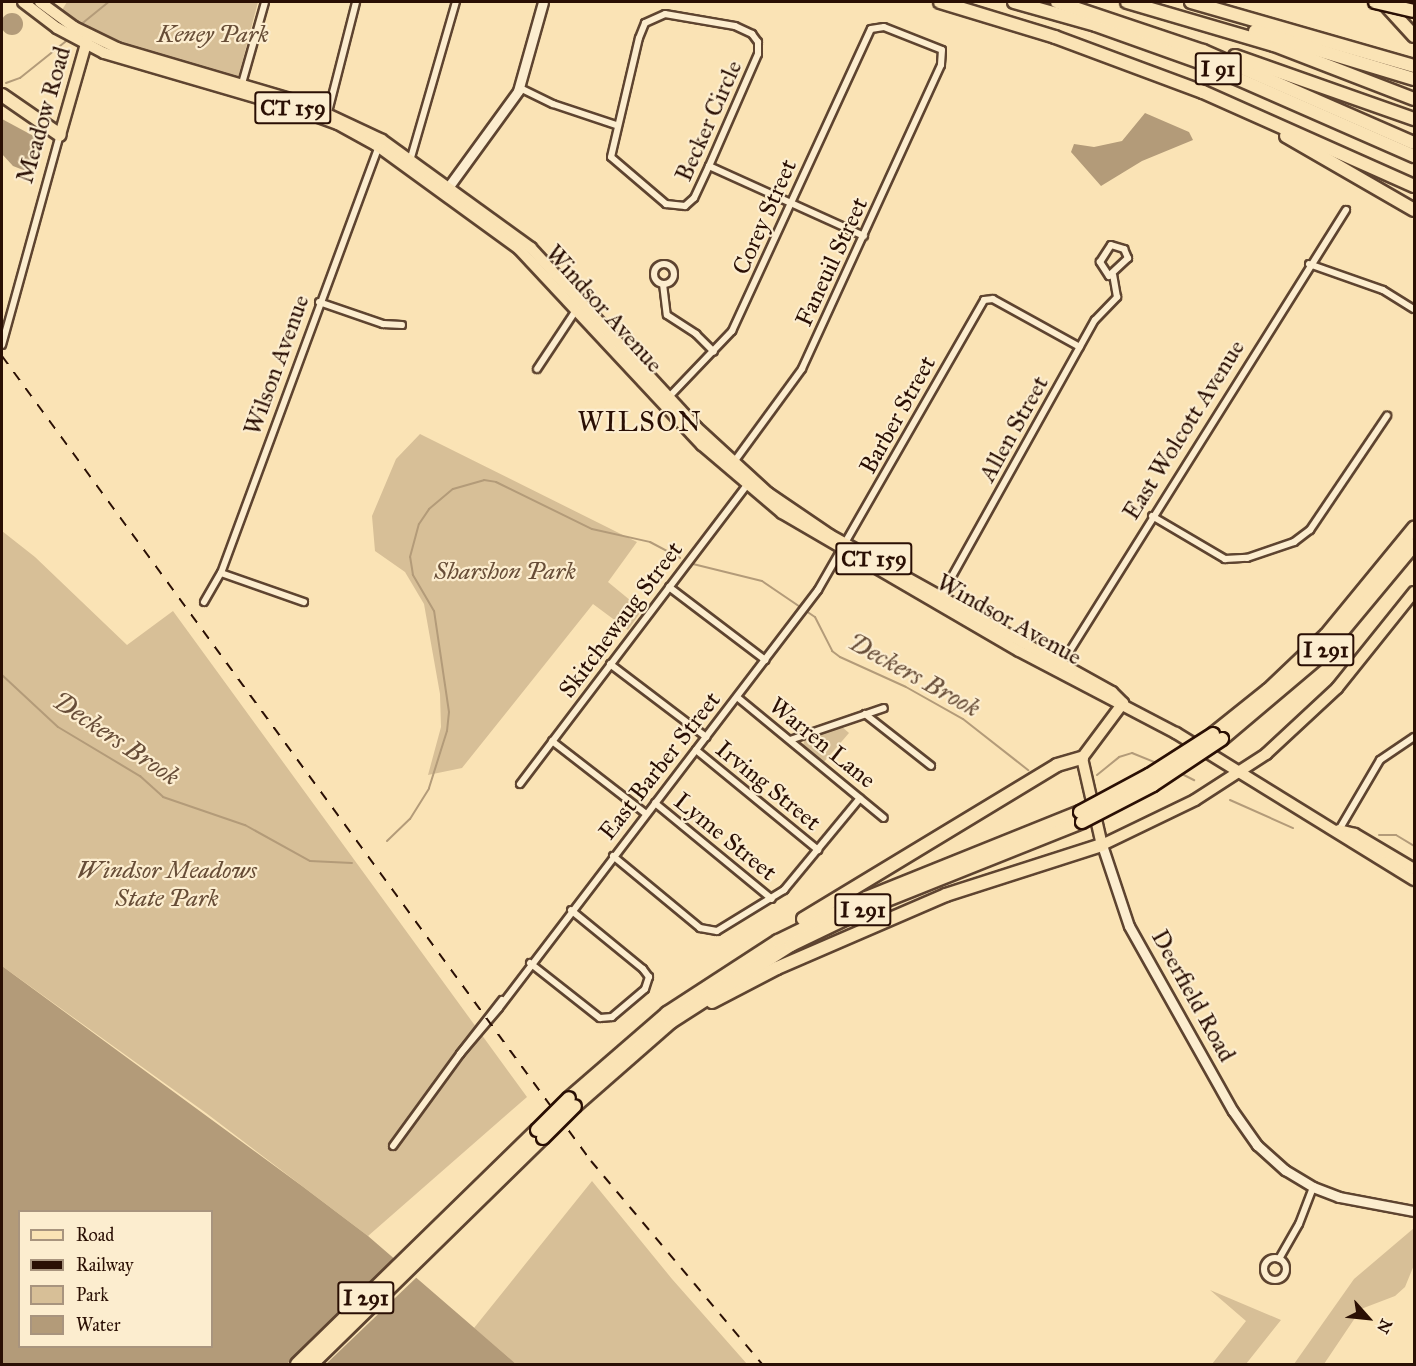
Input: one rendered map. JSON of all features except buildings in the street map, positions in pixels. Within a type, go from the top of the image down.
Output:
[{"type":"highway","points":[[940,2],[1081,46],[1191,89],[1414,186]]},
{"type":"highway","name":"I 91","points":[[1014,2],[1192,59],[1414,156]]},
{"type":"highway","points":[[1057,2],[1190,41],[1414,119]]},
{"type":"highway","points":[[1127,2],[1274,45],[1414,99]]},
{"type":"highway","points":[[1143,2],[1414,78]]},
{"type":"highway","name":"I 91","points":[[1191,2],[1414,66]]},
{"type":"highway","points":[[1375,2],[1414,11]]},
{"type":"highway","points":[[1383,2],[1414,36]]},
{"type":"highway","points":[[1130,24],[1236,64],[1414,143]]},
{"type":"highway","points":[[1191,89],[1320,154],[1414,210]]},
{"type":"highway","points":[[2,95],[60,135]]},
{"type":"highway","points":[[2,102],[43,131],[60,135]]},
{"type":"highway","name":"I 291","points":[[1218,737],[1326,635],[1414,528]]},
{"type":"highway","name":"I 291","points":[[572,1102],[661,1030],[750,969],[831,925],[1081,817],[1218,737],[1326,651],[1414,545]]},
{"type":"highway","points":[[729,970],[759,945],[1057,765],[1082,758]]},
{"type":"highway","name":"I 291","points":[[312,1365],[439,1234],[644,1030],[729,970],[842,908],[1081,817]]},
{"type":"highway","points":[[661,1030],[766,973],[928,902],[1102,846]]},
{"type":"highway","name":"I 291","points":[[297,1365],[439,1234]]},
{"type":"main road","name":"Windsor Avenue","points":[[23,2],[79,35],[157,66],[327,116],[380,143],[447,190],[555,280],[665,401]]},
{"type":"main road","name":"Windsor Avenue","points":[[40,2],[79,35]]},
{"type":"main road","name":"Meadow Road","points":[[60,135],[79,35]]},
{"type":"main road","name":"Windsor Avenue","points":[[555,280],[576,310],[730,467],[748,482],[842,547],[1059,668],[1112,692],[1123,703],[1386,858],[1414,880]]},
{"type":"main road","points":[[1102,846],[1185,806],[1241,771],[1328,698],[1414,592]]},
{"type":"main road","points":[[1082,758],[1123,703]]},
{"type":"main road","name":"Deerfield Road","points":[[1082,758],[1102,846]]},
{"type":"main road","name":"Windsor Avenue","points":[[1386,858],[1414,869]]},
{"type":"street","points":[[241,89],[265,2]]},
{"type":"street","points":[[327,116],[356,2]]},
{"type":"street","points":[[408,162],[456,2]]},
{"type":"street","points":[[447,190],[520,88],[543,2]]},
{"type":"street","name":"Becker Circle","points":[[656,15],[745,30],[758,42],[758,54],[709,166],[694,198],[685,206],[666,204],[615,164],[610,147],[616,125],[639,38],[645,23],[656,15]]},
{"type":"street","name":"Corey Street","points":[[665,401],[732,331],[868,33],[875,26],[937,47],[944,55]]},
{"type":"street","name":"Faneuil Street","points":[[730,467],[802,369],[944,55]]},
{"type":"street","points":[[520,88],[554,104],[616,125]]},
{"type":"street","name":"Meadow Road","points":[[2,345],[60,135]]},
{"type":"street","name":"Wilson Avenue","points":[[204,602],[221,573],[319,302],[380,143]]},
{"type":"street","points":[[709,166],[864,236]]},
{"type":"street","name":"East Wolcott Avenue","points":[[1059,668],[1152,516],[1346,210]]},
{"type":"street","points":[[1113,245],[1126,250],[1128,258],[1113,275],[1105,274],[1100,262],[1105,250],[1113,245]]},
{"type":"street","points":[[1310,264],[1383,290],[1414,309]]},
{"type":"street","name":"Allen Street","points":[[939,600],[1098,316],[1118,297],[1113,275]]},
{"type":"street","points":[[663,284],[667,315],[696,334],[714,352]]},
{"type":"street","name":"Barber Street","points":[[842,547],[987,298],[1080,347]]},
{"type":"street","points":[[319,302],[383,324],[402,325]]},
{"type":"street","points":[[537,369],[576,310]]},
{"type":"street","points":[[1152,516],[1224,559],[1247,558],[1294,542],[1310,530],[1387,416]]},
{"type":"street","name":"Skitchewaug Street","points":[[520,784],[748,482]]},
{"type":"street","name":"East Barber Street","points":[[393,1146],[460,1054],[800,614],[842,547]]},
{"type":"street","points":[[221,573],[304,602]]},
{"type":"street","points":[[669,587],[765,660]]},
{"type":"street","points":[[610,664],[706,737]]},
{"type":"street","name":"Warren Lane","points":[[737,697],[884,818]]},
{"type":"street","points":[[790,740],[884,708]]},
{"type":"street","points":[[865,714],[932,766]]},
{"type":"street","points":[[1339,830],[1380,760],[1414,737]]},
{"type":"street","points":[[552,741],[646,814]]},
{"type":"street","name":"Irving Street","points":[[696,750],[818,850]]},
{"type":"street","points":[[613,856],[700,928],[711,932],[772,899],[784,890],[860,798]]},
{"type":"street","name":"Lyme Street","points":[[655,803],[772,899]]},
{"type":"street","name":"Deerfield Road","points":[[1102,846],[1126,919],[1242,1127],[1277,1164],[1313,1187],[1339,1197],[1414,1211]]},
{"type":"street","points":[[530,963],[594,1015],[606,1019],[645,989],[649,977],[572,910]]},
{"type":"street","points":[[1279,1259],[1299,1224],[1313,1187]]},
{"type":"green space","name":"Keney Park","points":[[67,2],[258,2],[238,78],[107,40],[65,13],[62,10]]},
{"type":"green space","name":"Sharshon Park","points":[[420,434],[637,542],[608,582],[642,610],[628,630],[593,604],[462,768],[428,775],[441,727],[440,694],[424,604],[405,572],[375,551],[372,516],[396,459]]},
{"type":"green space","name":"Windsor Meadows State Park","points":[[2,531],[35,557],[127,645],[173,611],[527,1097],[368,1236],[206,1113],[2,966]]},
{"type":"green space","points":[[841,726],[849,733],[823,763],[803,746],[804,741]]},
{"type":"green space","points":[[592,1181],[672,1279],[747,1364],[516,1364],[474,1328]]},
{"type":"green space","points":[[1414,1228],[1414,1265],[1405,1287],[1395,1296],[1361,1309],[1324,1364],[1294,1364],[1354,1279]]},
{"type":"green space","points":[[1210,1290],[1281,1320],[1246,1364],[1212,1364],[1246,1321]]},
{"type":"water","points":[[12,13],[20,16],[23,24],[20,32],[12,35],[4,32],[1,24],[4,16]]},
{"type":"water","points":[[1145,113],[1189,132],[1193,140],[1142,161],[1101,186],[1071,152],[1074,144],[1094,147],[1122,141]]},
{"type":"water","points":[[2,119],[41,140],[31,173],[13,166],[2,154]]},
{"type":"water","points":[[2,966],[368,1236],[516,1364],[2,1364]]},
{"type":"pier","points":[[397,1258],[418,1276],[326,1364],[287,1364]]},
{"type":"waterway","points":[[79,26],[109,2]]},
{"type":"waterway","points":[[6,83],[20,78],[70,38]]},
{"type":"waterway","name":"Deckers Brook","points":[[387,841],[410,819],[429,788],[447,731],[449,712],[434,611],[413,575],[410,557],[419,524],[429,509],[453,489],[484,480],[496,482],[592,529],[650,542],[680,558]]},
{"type":"waterway","name":"Deckers Brook","points":[[693,564],[762,581],[815,617],[832,651],[840,657],[906,687],[963,719],[1028,770]]},
{"type":"waterway","name":"Deckers Brook","points":[[2,675],[58,727],[140,776],[163,797],[245,825],[310,861],[352,863]]},
{"type":"waterway","name":"Deckers Brook","points":[[1097,775],[1119,757],[1132,753],[1159,764]]},
{"type":"waterway","name":"Deckers Brook","points":[[1180,773],[1194,780]]},
{"type":"waterway","name":"Deckers Brook","points":[[1230,800],[1293,828]]},
{"type":"waterway","name":"Deckers Brook","points":[[1379,835],[1396,835],[1414,846]]},
{"type":"railway","points":[[2,356],[591,1161],[762,1364]]},
{"type":"district","name":"WILSON","points":[[640,422]]}]
